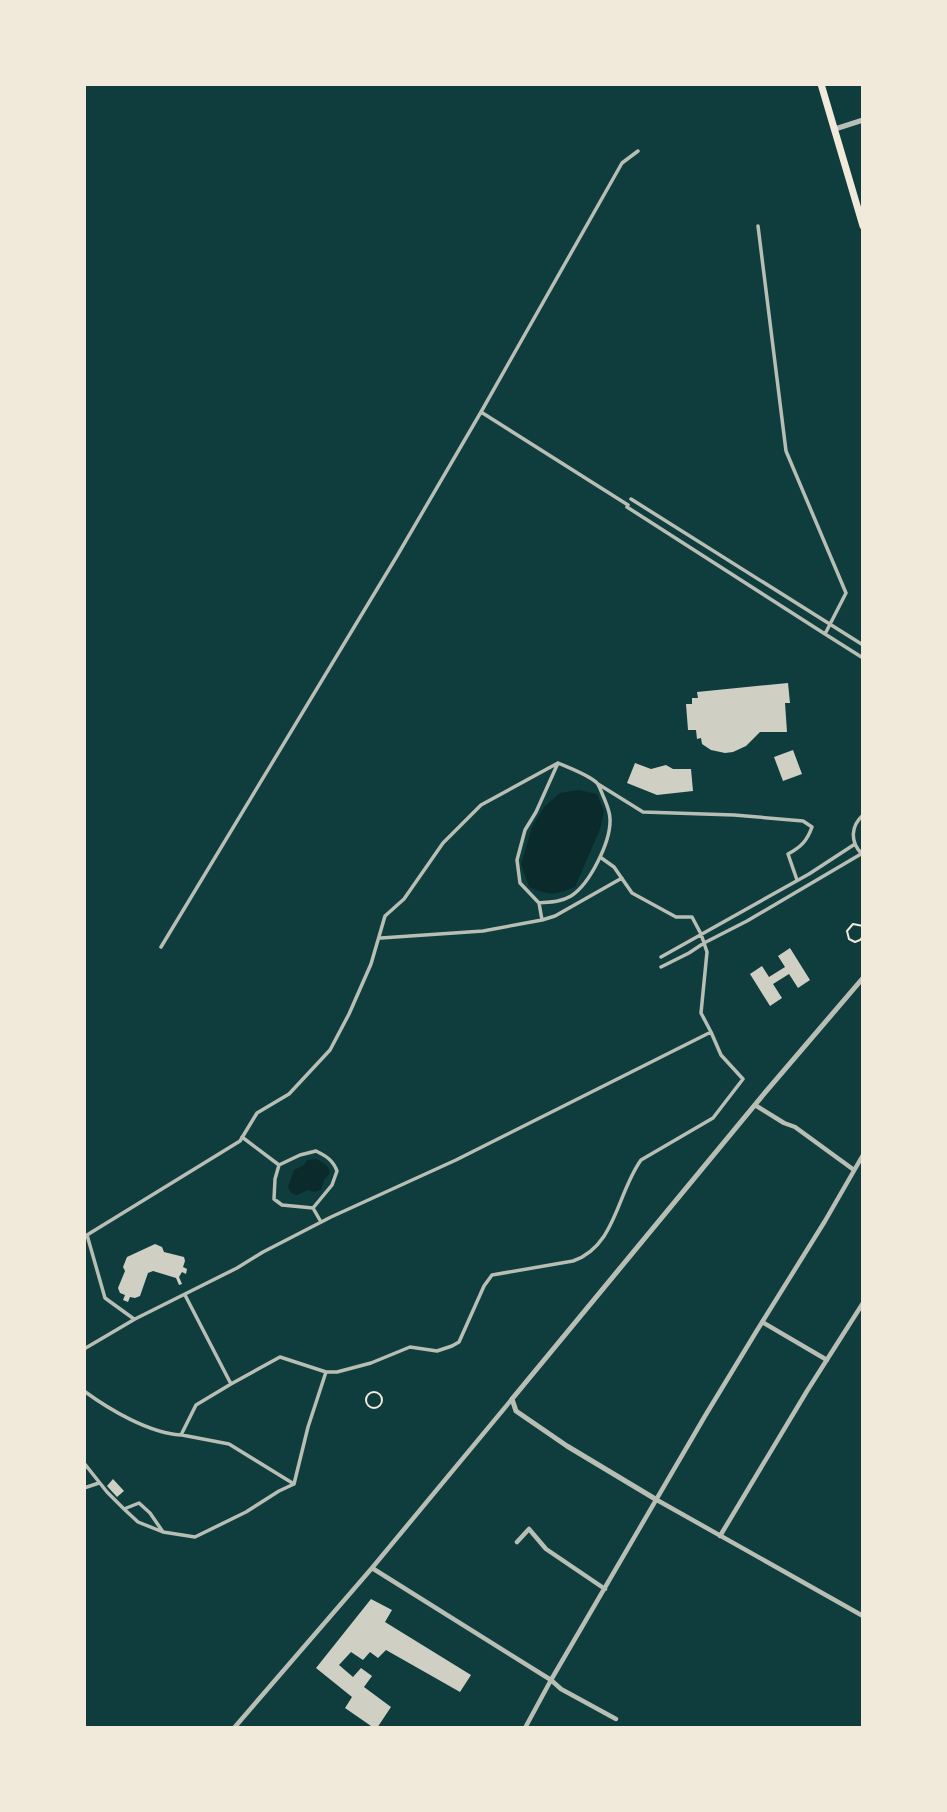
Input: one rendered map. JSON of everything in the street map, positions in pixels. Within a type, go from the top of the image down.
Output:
[{"type":"main road","points":[[821,84],[863,226]]},
{"type":"street","points":[[835,129],[863,120]]},
{"type":"street","points":[[161,947],[397,556],[622,163],[638,151]]},
{"type":"street","points":[[758,226],[786,451],[846,593],[825,634]]},
{"type":"street","points":[[481,412],[863,658]]},
{"type":"street","points":[[631,499],[863,645]]},
{"type":"street","points":[[558,763],[643,812],[734,815],[803,821],[811,827],[808,838],[799,849],[788,854],[797,880]]},
{"type":"street","points":[[542,920],[539,903],[520,883],[517,860],[525,830],[558,763]]},
{"type":"street","points":[[135,1319],[105,1298],[85,1236],[240,1141],[257,1113],[289,1094],[330,1050],[371,964],[385,916],[404,899],[443,843],[481,805],[558,763]]},
{"type":"street","points":[[539,903],[557,902],[573,895],[600,857],[610,821],[608,808],[598,784]]},
{"type":"street","points":[[661,967],[862,854],[853,836],[855,826],[863,815]]},
{"type":"street","points":[[661,957],[855,844]]},
{"type":"street","points":[[181,1435],[196,1405],[280,1357],[326,1372],[345,1371],[410,1346],[437,1351],[459,1342],[484,1286],[492,1275],[585,1257],[608,1231],[634,1170],[641,1160],[713,1118],[743,1079],[720,1055],[701,1013],[707,951],[692,918],[677,917],[632,893],[614,867],[600,857]]},
{"type":"street","points":[[380,938],[483,931],[542,920],[565,911],[622,877]]},
{"type":"street","points":[[234,1728],[372,1568],[863,978]]},
{"type":"street","points":[[84,1349],[135,1319],[321,1222],[456,1160],[711,1032]]},
{"type":"street","points":[[755,1105],[795,1127],[854,1170]]},
{"type":"street","points":[[242,1138],[279,1166]]},
{"type":"street","points":[[316,1151],[334,1163],[337,1171],[332,1185],[313,1208],[282,1205],[274,1199],[275,1179],[279,1166],[300,1155],[316,1151]]},
{"type":"street","points":[[525,1728],[657,1500],[863,1155]]},
{"type":"street","points":[[313,1208],[321,1222]]},
{"type":"street","points":[[185,1294],[231,1384]]},
{"type":"street","points":[[720,1536],[863,1303]]},
{"type":"street","points":[[762,1322],[827,1360]]},
{"type":"street","points":[[294,1484],[308,1427],[326,1372]]},
{"type":"street","points":[[84,1391],[108,1408],[134,1421],[173,1434],[229,1444],[294,1484]]},
{"type":"street","points":[[512,1399],[516,1411],[566,1446],[863,1616]]},
{"type":"street","points":[[84,1462],[100,1483],[138,1522],[163,1532],[195,1537],[294,1484]]},
{"type":"street","points":[[84,1488],[100,1483]]},
{"type":"street","points":[[124,1509],[139,1503],[163,1532]]},
{"type":"street","points":[[517,1542],[529,1529],[546,1549],[605,1589]]},
{"type":"street","points":[[372,1568],[551,1680],[561,1689],[615,1719]]},
{"type":"path","points":[[863,926],[853,924],[847,931],[849,939],[855,942],[863,936]]},
{"type":"path","points":[[376,1391],[382,1395],[383,1401],[377,1408],[371,1408],[367,1404],[367,1398],[376,1391]]},
{"type":"water","points":[[579,790],[597,794],[604,811],[600,829],[575,887],[552,893],[529,887],[521,864],[532,827],[544,807],[560,793]]},
{"type":"water","points":[[317,1159],[327,1166],[330,1173],[321,1190],[308,1190],[297,1195],[291,1193],[288,1187],[294,1170],[304,1165],[307,1160]]},
{"type":"building","points":[[788,683],[790,703],[785,703],[787,732],[760,732],[746,746],[725,753],[711,750],[702,744],[701,738],[697,739],[696,730],[688,730],[686,704],[692,704],[692,698],[698,698],[697,692]]},
{"type":"building","points":[[793,750],[802,774],[783,781],[774,757]]},
{"type":"building","points":[[635,763],[651,769],[666,765],[673,769],[691,769],[693,791],[657,795],[627,783]]},
{"type":"building","points":[[790,948],[810,980],[798,988],[789,974],[773,984],[782,998],[770,1006],[750,974],[762,966],[769,977],[785,967],[778,956]]},
{"type":"building","points":[[155,1244],[162,1247],[164,1252],[184,1257],[183,1267],[187,1269],[186,1274],[182,1272],[179,1277],[182,1284],[179,1285],[176,1278],[153,1271],[148,1273],[140,1296],[130,1297],[128,1302],[123,1300],[125,1295],[120,1293],[118,1288],[127,1257]]},
{"type":"building","points":[[113,1479],[124,1491],[117,1497],[107,1486]]},
{"type":"building","points":[[371,1599],[392,1610],[385,1622],[471,1675],[460,1692],[386,1650],[378,1658],[370,1652],[363,1660],[351,1652],[339,1665],[353,1677],[361,1668],[372,1676],[364,1687],[391,1707],[377,1728],[345,1708],[352,1697],[316,1668]]}]
